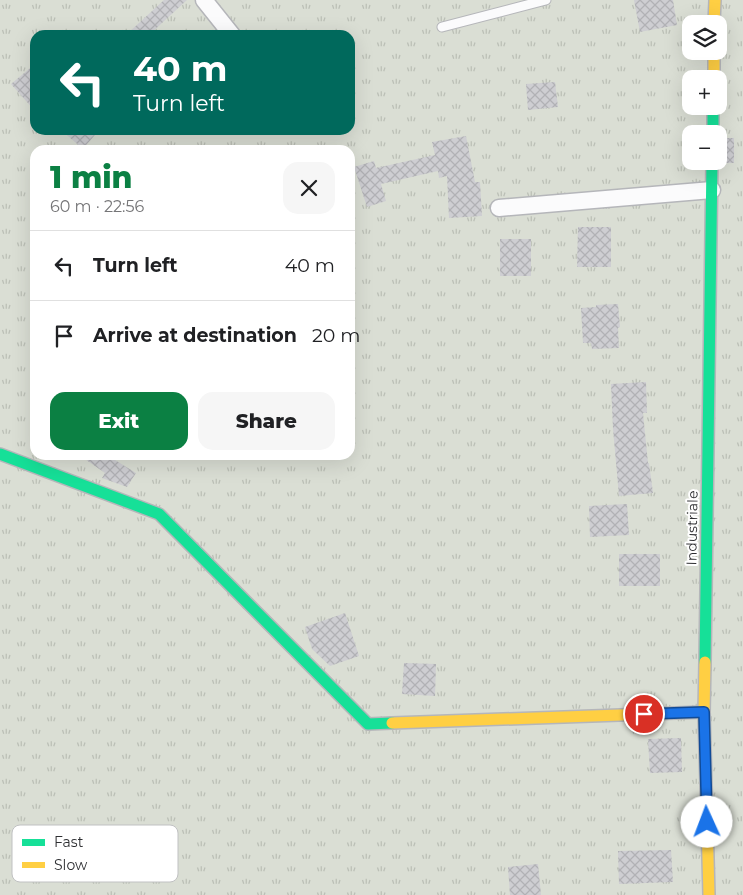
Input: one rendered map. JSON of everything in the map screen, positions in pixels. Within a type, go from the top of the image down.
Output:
[{"type":"street","points":[[204,0],[228,30]]},
{"type":"street","points":[[714,15],[715,0]]},
{"type":"street","name":"Industriale","points":[[709,895],[704,712],[712,170]]},
{"type":"street","points":[[499,208],[712,190]]},
{"type":"street","points":[[0,454],[159,514],[368,724],[704,712]]},
{"type":"lane","points":[[442,27],[546,0]]},
{"type":"green space","points":[[0,0],[743,0],[743,895],[0,895]]},
{"type":"building","points":[[164,0],[187,0],[154,30],[131,30]]},
{"type":"building","points":[[634,0],[673,0],[677,25],[640,32]]},
{"type":"building","points":[[30,68],[30,105],[11,84]]},
{"type":"building","points":[[555,82],[558,107],[528,110],[526,84]]},
{"type":"building","points":[[67,135],[95,135],[86,145],[78,145]]},
{"type":"building","points":[[466,136],[475,182],[480,182],[482,216],[449,218],[447,176],[439,178],[438,171],[381,184],[386,201],[367,207],[355,167],[374,161],[376,168],[435,155],[432,142]]},
{"type":"building","points":[[727,138],[734,138],[734,163],[727,163]]},
{"type":"building","points":[[578,227],[611,227],[611,267],[577,267]]},
{"type":"building","points":[[500,239],[531,239],[531,276],[500,276]]},
{"type":"building","points":[[618,304],[619,348],[592,349],[591,343],[583,343],[581,308]]},
{"type":"building","points":[[646,382],[647,413],[643,413],[653,493],[619,496],[611,384]]},
{"type":"building","points":[[86,460],[115,460],[136,473],[127,487],[102,478],[105,473]]},
{"type":"building","points":[[627,504],[629,535],[590,537],[589,506]]},
{"type":"building","points":[[619,554],[660,554],[660,586],[619,586]]},
{"type":"building","points":[[345,613],[359,656],[330,666],[312,649],[305,627]]},
{"type":"building","points":[[404,663],[436,664],[435,696],[402,694]]},
{"type":"building","points":[[681,738],[682,772],[650,773],[648,739]]},
{"type":"building","points":[[671,850],[673,882],[619,884],[618,851]]},
{"type":"building","points":[[538,864],[541,895],[510,895],[508,867]]},
{"type":"traffic: fast","points":[[713,115],[713,125]]},
{"type":"traffic: fast","points":[[705,662],[712,170]]},
{"type":"traffic: fast","points":[[0,454],[159,514],[368,724],[392,723]]},
{"type":"traffic: slow","points":[[714,15],[715,0]]},
{"type":"traffic: slow","points":[[714,60],[714,70]]},
{"type":"traffic: slow","points":[[705,662],[704,712],[709,895]]},
{"type":"traffic: slow","points":[[392,723],[704,712]]},
{"type":"route","points":[[644,714],[704,712],[707,822]]}]
